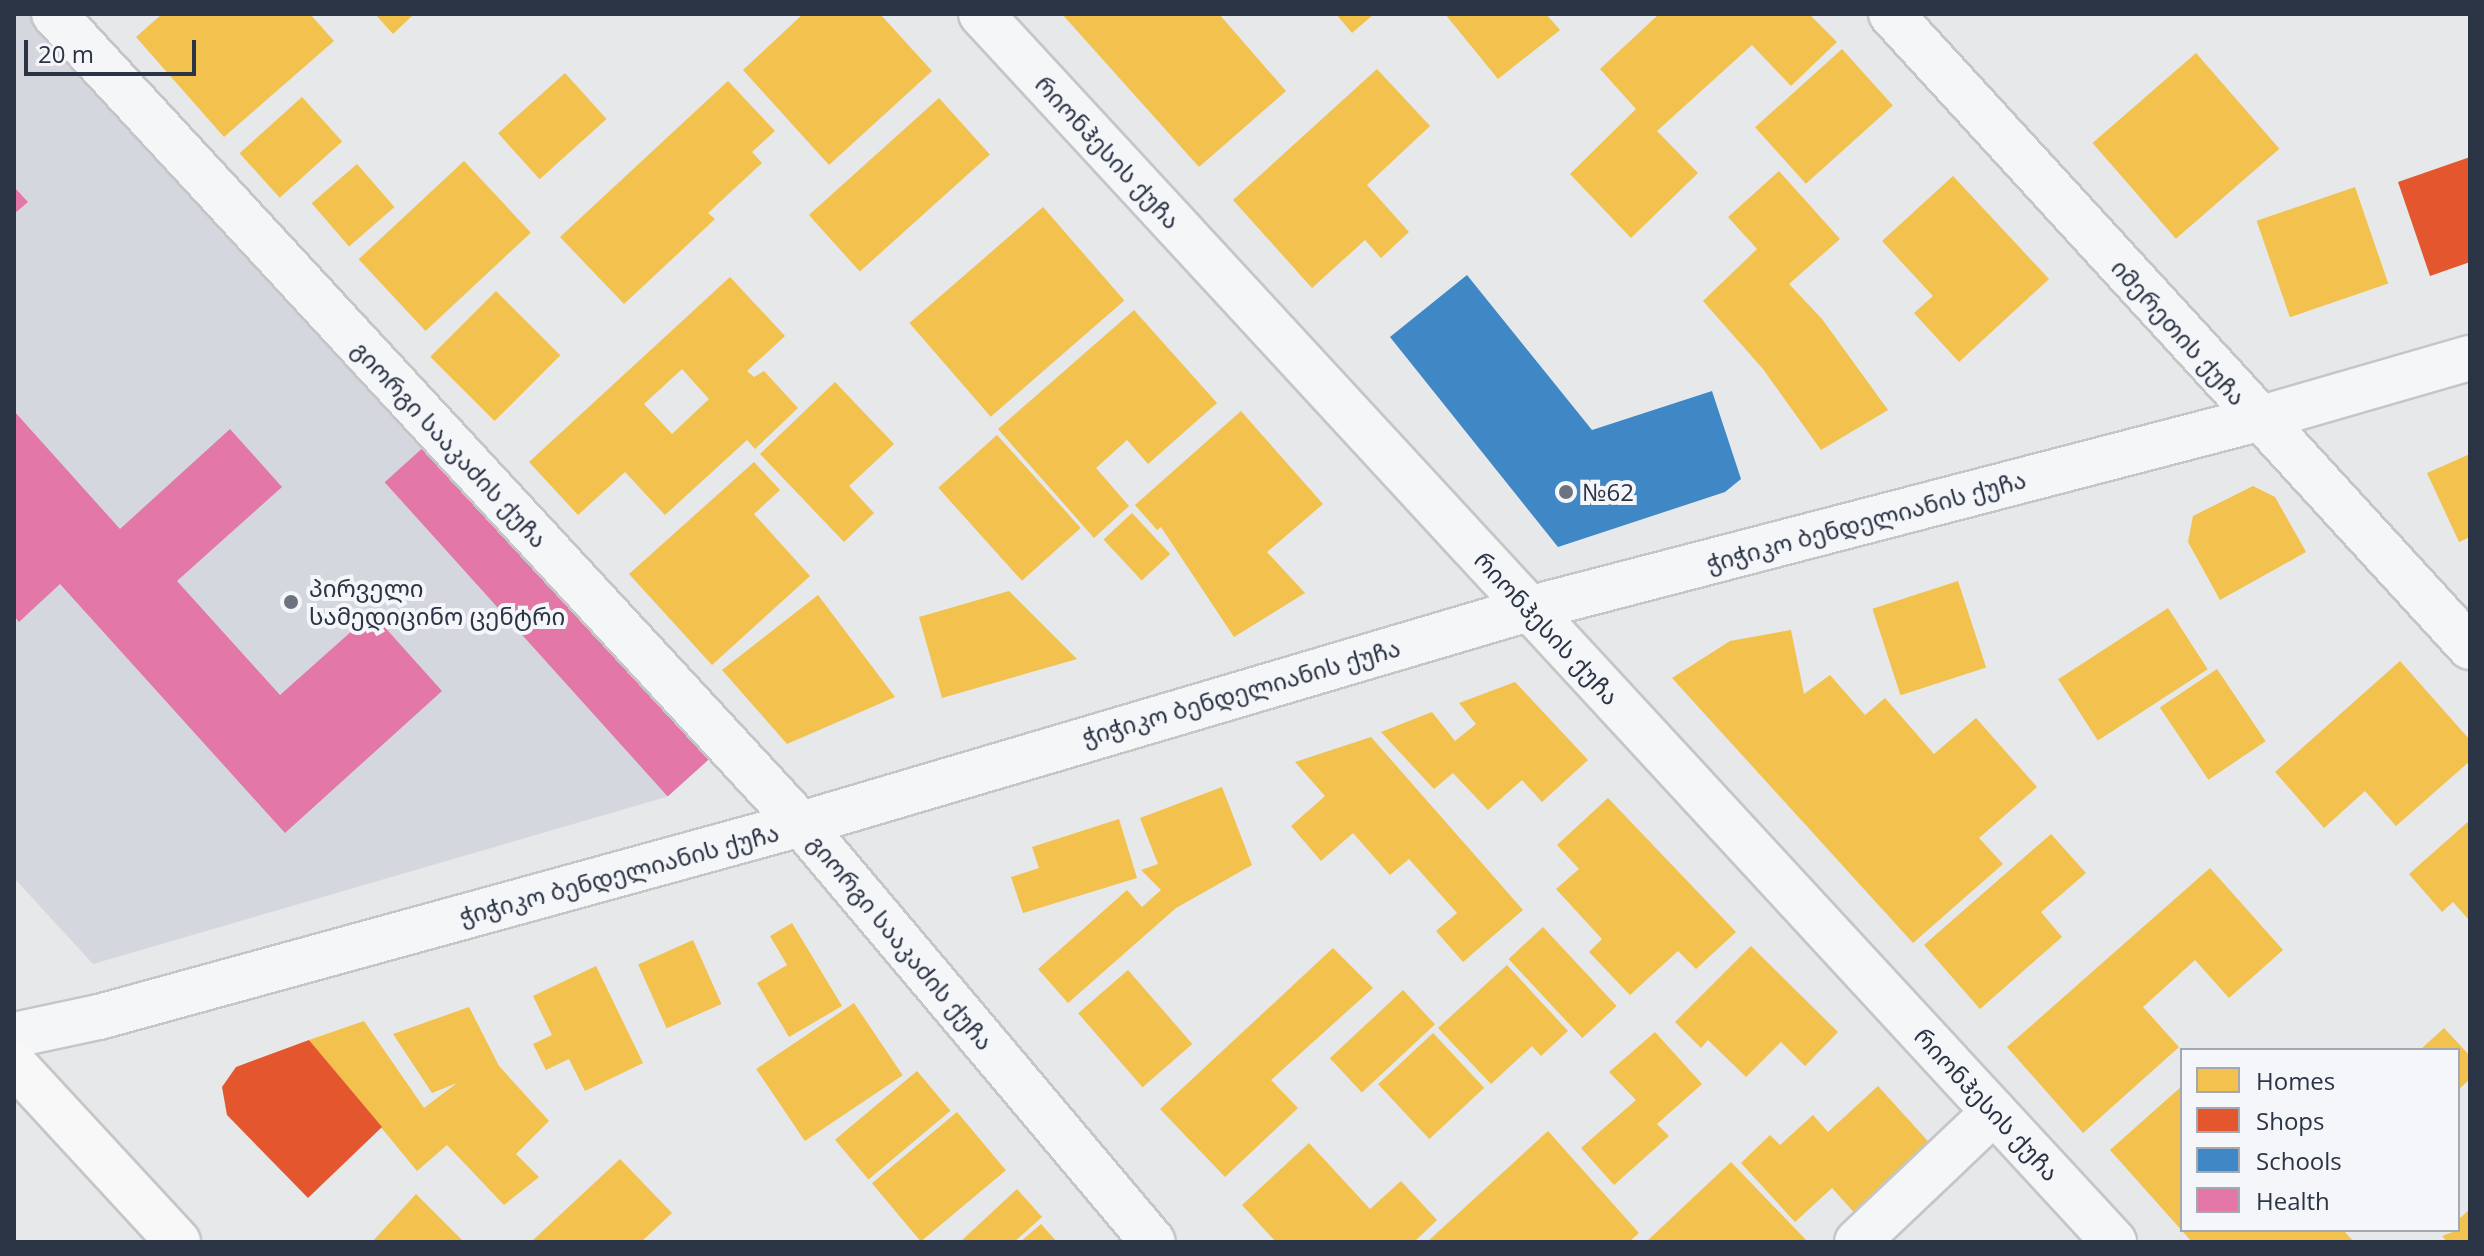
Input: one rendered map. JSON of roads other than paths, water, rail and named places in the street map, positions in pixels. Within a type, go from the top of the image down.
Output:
[{"type":"main road","points":[[14,1064],[178,1242]]},
{"type":"street","name":"გიორგი სააკაძის ქუჩა","points":[[54,14],[801,824],[1153,1242]]},
{"type":"street","name":"რიონჰესის ქუჩა","points":[[981,14],[2114,1242]]},
{"type":"street","name":"იმერეთის ქუჩა","points":[[1891,14],[2258,419],[2470,647]]},
{"type":"street","name":"ჭიჭიკო ბენდელიანის ქუჩა","points":[[14,1035],[114,1013],[801,824],[1528,609],[2258,419],[2470,358]]},
{"type":"street","points":[[1857,1242],[1994,1112]]},
{"type":"place","name":"№62","points":[[1566,492]]},
{"type":"place","name":"პირველი სამედიცინო ცენტრი","points":[[291,602]]}]
